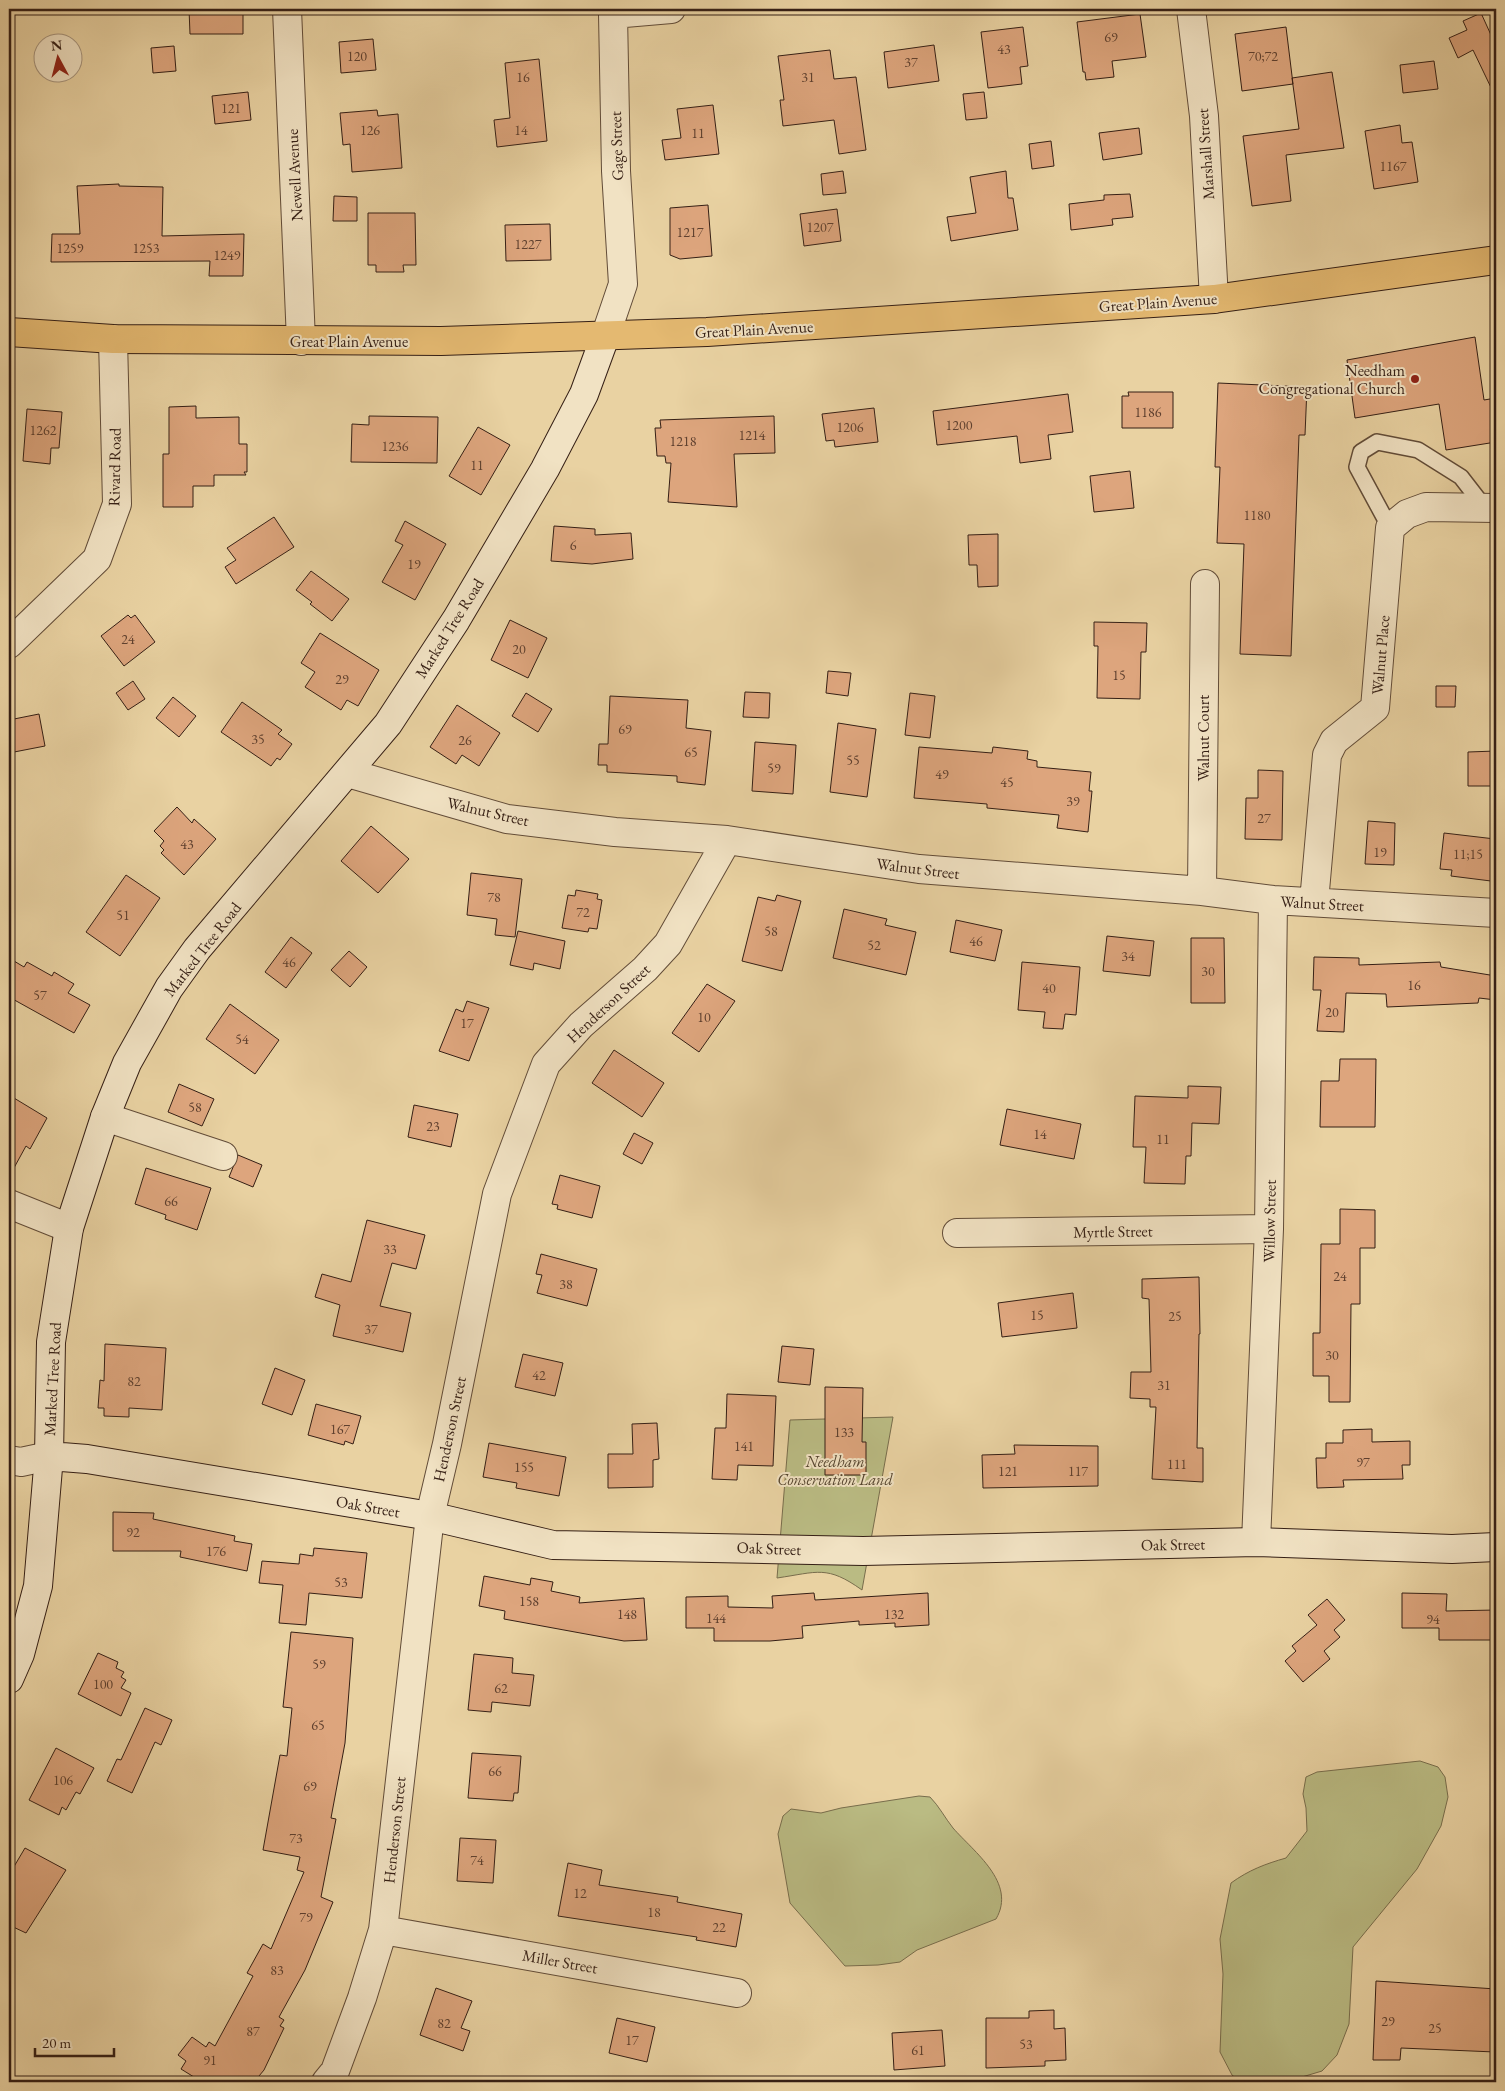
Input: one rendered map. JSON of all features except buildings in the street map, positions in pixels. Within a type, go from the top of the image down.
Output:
[{"type":"main road","name":"Great Plain Avenue","points":[[9,332],[114,338],[441,341],[707,332],[1214,299],[1496,260]]},
{"type":"street","name":"Newell Avenue","points":[[287,9],[301,341]]},
{"type":"street","name":"Gage Street","points":[[606,334],[623,284],[616,171],[612,14],[670,9]]},
{"type":"street","name":"Marshall Street","points":[[1191,9],[1204,116],[1214,299]]},
{"type":"street","name":"Marked Tree Road","points":[[9,1678],[20,1654],[38,1586],[49,1456],[51,1342],[69,1228],[105,1117],[127,1063],[170,988],[197,949],[388,724],[461,611],[545,469],[584,394],[606,334]]},
{"type":"street","name":"Rivard Road","points":[[9,644],[97,559],[116,504],[114,338]]},
{"type":"street","points":[[1390,528],[1407,514],[1426,507],[1491,508]]},
{"type":"street","name":"Walnut Place","points":[[1314,902],[1327,755],[1334,741],[1375,708],[1390,528]]},
{"type":"street","name":"Walnut Court","points":[[1202,891],[1205,584]]},
{"type":"street","name":"Walnut Street","points":[[348,773],[506,819],[616,832],[727,840],[919,870],[1202,891],[1273,900],[1496,913]]},
{"type":"street","name":"Henderson Street","points":[[326,2082],[335,2071],[362,1998],[383,1930],[430,1516],[447,1444],[497,1194],[546,1064],[581,1025],[645,969],[668,944],[727,840]]},
{"type":"street","name":"Willow Street","points":[[1256,1542],[1269,1229],[1273,900]]},
{"type":"street","points":[[105,1117],[223,1156]]},
{"type":"street","points":[[9,1204],[69,1228]]},
{"type":"street","name":"Myrtle Street","points":[[957,1233],[1269,1229]]},
{"type":"street","name":"Oak Street","points":[[9,1460],[21,1462],[49,1456],[88,1459],[430,1516],[553,1545],[863,1551],[1256,1542],[1452,1549],[1496,1547]]},
{"type":"street","name":"Miller Street","points":[[383,1930],[737,1993]]},
{"type":"lane","points":[[1390,528],[1357,466],[1361,452],[1377,442],[1418,450],[1461,478],[1491,508]]},
{"type":"green space","name":"Needham Conservation Land","points":[[893,1417],[862,1590],[840,1577],[822,1572],[777,1578],[790,1420]]},
{"type":"green space","points":[[1420,1761],[1438,1767],[1445,1777],[1448,1797],[1441,1826],[1417,1869],[1353,1947],[1349,2024],[1337,2055],[1322,2071],[1292,2080],[1272,2082],[1238,2080],[1232,2075],[1220,2052],[1223,1974],[1220,1939],[1231,1883],[1257,1868],[1286,1858],[1307,1831],[1303,1794],[1306,1777],[1317,1772]]},
{"type":"green space","points":[[919,1796],[930,1797],[953,1828],[990,1869],[1001,1893],[1001,1906],[996,1919],[917,1950],[900,1962],[845,1966],[790,1903],[778,1834],[783,1816],[791,1809],[821,1813],[841,1808]]},
{"type":"place","name":"Needham Congregational Church","points":[[1415,379]]}]
